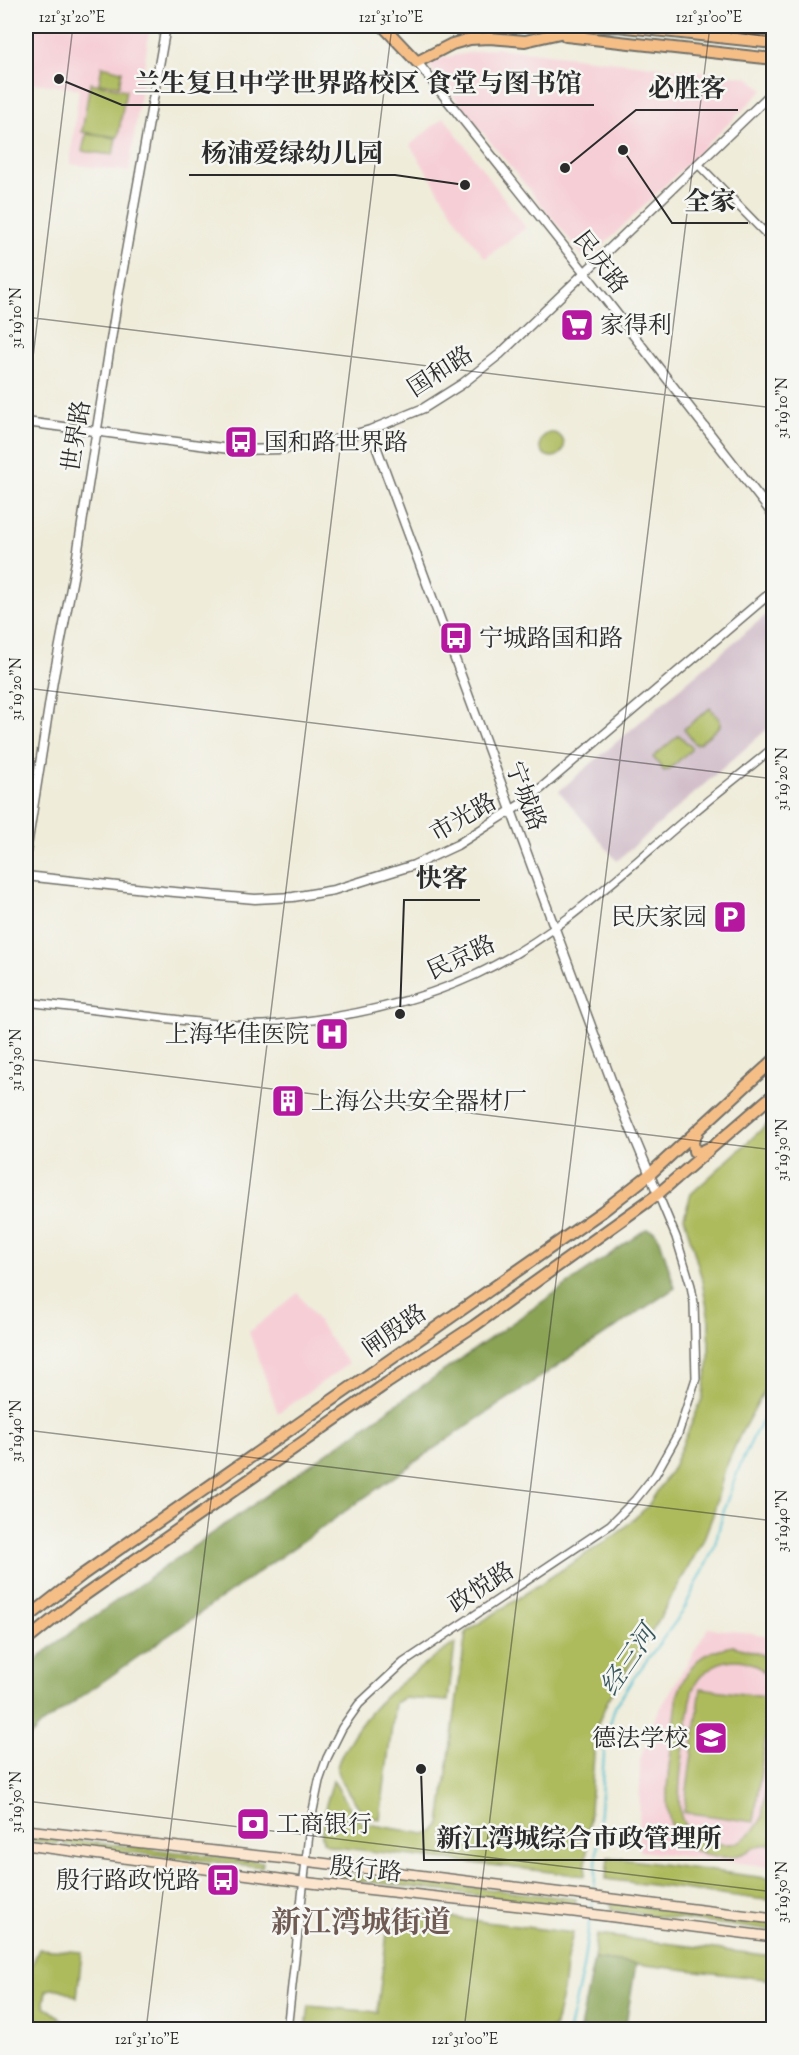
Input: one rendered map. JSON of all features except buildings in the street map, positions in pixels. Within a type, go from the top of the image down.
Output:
[{"type":"main road","points":[[385,27],[417,62],[452,44],[470,39],[525,41],[582,28],[616,26],[774,43]]},
{"type":"main road","points":[[548,37],[591,38],[774,59]]},
{"type":"main road","name":"闸殷路","points":[[26,1618],[82,1575],[146,1532],[253,1454],[593,1218],[649,1175],[774,1060]]},
{"type":"main road","name":"闸殷路","points":[[26,1641],[92,1590],[378,1389],[474,1326],[658,1194],[774,1094]]},
{"type":"main road","points":[[703,1125],[693,1141],[694,1150],[700,1152],[717,1143]]},
{"type":"main road","points":[[593,1218],[607,1216],[611,1221],[611,1228]]},
{"type":"main road","name":"殷行路","points":[[26,1830],[305,1861],[774,1919]]},
{"type":"main road","name":"殷行路","points":[[26,1845],[302,1882],[611,1916],[774,1937]]},
{"type":"street","name":"世界路","points":[[26,853],[53,681],[76,562],[116,308],[166,26]]},
{"type":"street","name":"民庆路","points":[[417,62],[774,516]]},
{"type":"street","name":"国和路","points":[[26,422],[237,450],[282,449],[324,443],[370,430],[424,408],[462,384],[500,354],[774,91]]},
{"type":"street","points":[[698,164],[774,242]]},
{"type":"street","name":"宁城路","points":[[370,430],[618,1096],[658,1194]]},
{"type":"street","name":"市光路","points":[[26,876],[255,899],[293,897],[334,890],[414,865],[457,845],[526,801],[774,590]]},
{"type":"street","name":"民京路","points":[[26,1002],[229,1025],[278,1024],[373,1009],[444,988],[498,964],[556,928],[774,747]]},
{"type":"street","name":"政悦路","points":[[287,2030],[302,1882],[319,1781],[327,1758],[342,1728],[359,1704],[403,1663],[610,1525],[635,1500],[655,1475],[678,1434],[696,1378],[694,1303],[676,1237],[658,1194]]},
{"type":"shaded area","points":[[26,26],[150,26],[129,172],[70,164],[79,89],[26,82]]},
{"type":"shaded area","points":[[496,48],[748,77],[763,90],[587,261],[425,61]]},
{"type":"shaded area","points":[[444,117],[526,228],[485,258],[461,226],[410,145]]},
{"type":"shaded area","points":[[773,609],[773,724],[617,861],[559,791]]},
{"type":"shaded area","points":[[298,1293],[348,1364],[278,1413],[249,1332]]},
{"type":"shaded area","name":"德法学校","points":[[708,1628],[773,1636],[773,1867],[639,1851],[640,1760],[656,1716]]},
{"type":"green space","points":[[102,66],[122,71],[119,86],[99,83]]},
{"type":"green space","points":[[90,83],[126,90],[118,137],[82,132]]},
{"type":"green space","points":[[86,134],[116,138],[113,155],[82,151]]},
{"type":"green space","points":[[552,433],[561,436],[564,445],[561,454],[552,457],[543,454],[540,445],[543,436]]},
{"type":"green space","points":[[710,708],[720,720],[720,726],[700,743],[695,744],[684,729]]},
{"type":"green space","points":[[679,735],[691,747],[691,750],[664,771],[653,757]]},
{"type":"green space","points":[[773,1119],[773,1375],[740,1435],[725,1469],[713,1515],[703,1541],[658,1621],[608,1700],[596,1728],[585,1876],[334,1847],[324,1843],[322,1820],[333,1780],[353,1813],[362,1823],[425,1834],[433,1832],[440,1824],[466,1632],[617,1534],[647,1507],[672,1469],[702,1399],[709,1360],[709,1319],[701,1276],[684,1217],[691,1194]]},
{"type":"green space","points":[[646,1229],[654,1231],[660,1240],[675,1288],[465,1427],[41,1725],[26,1741],[26,1670],[52,1646]]},
{"type":"green space","points":[[455,1643],[448,1701],[403,1698],[395,1703],[380,1819],[366,1817],[338,1774],[337,1767],[341,1755],[367,1716],[393,1689]]},
{"type":"green space","points":[[733,1646],[760,1654],[773,1662],[773,1685],[765,1673],[755,1665],[731,1660],[719,1663],[699,1679],[692,1691],[682,1757],[679,1793],[682,1819],[693,1834],[717,1843],[735,1843],[751,1833],[762,1818],[773,1732],[773,1830],[772,1845],[759,1846],[739,1855],[722,1857],[697,1852],[684,1844],[675,1833],[670,1820],[667,1790],[678,1694],[686,1674],[705,1655]]},
{"type":"green space","points":[[701,1688],[771,1698],[754,1822],[684,1812]]},
{"type":"green space","points":[[26,1835],[59,1839],[58,1844],[26,1840]]},
{"type":"green space","points":[[64,1839],[263,1862],[262,1867],[64,1845]]},
{"type":"green space","points":[[608,1857],[773,1879],[773,1901],[606,1879]]},
{"type":"green space","points":[[331,1872],[576,1899],[575,1907],[330,1877]]},
{"type":"green space","points":[[611,1903],[773,1923],[773,1931],[611,1910]]},
{"type":"green space","points":[[390,1910],[573,1933],[554,2029],[306,2029],[309,2006],[377,2012]]},
{"type":"green space","points":[[597,1935],[773,1956],[773,1980],[594,1959]]},
{"type":"green space","points":[[39,1949],[82,1952],[77,1998],[58,1989],[50,1989],[46,1991],[44,2002],[45,2006],[74,2029],[26,2029],[26,1978]]},
{"type":"green space","points":[[594,1959],[636,1964],[625,2029],[580,2029]]},
{"type":"waterway","name":"经三河","points":[[594,1892],[605,1741],[615,1707],[682,1613],[714,1548],[725,1506],[739,1468],[756,1431],[774,1402]]},
{"type":"waterway","name":"经三河","points":[[591,1910],[593,1898]]},
{"type":"waterway","name":"经三河","points":[[569,2030],[583,1968],[590,1916]]},
{"type":"place","name":"兰生复旦中学世界路校区 食堂与图书馆","points":[[59,79]]},
{"type":"place","name":"全家","points":[[623,150]]},
{"type":"place","name":"必胜客","points":[[565,168]]},
{"type":"place","name":"杨浦爱绿幼儿园","points":[[465,185]]},
{"type":"place","name":"家得利","points":[[577,325]]},
{"type":"place","name":"国和路世界路","points":[[241,442]]},
{"type":"place","name":"宁城路国和路","points":[[456,638]]},
{"type":"place","name":"民庆家园","points":[[730,917]]},
{"type":"place","name":"快客","points":[[400,1014]]},
{"type":"place","name":"上海华佳医院","points":[[332,1034]]},
{"type":"place","name":"上海公共安全器材厂","points":[[288,1101]]},
{"type":"place","name":"德法学校","points":[[711,1738]]},
{"type":"place","name":"新江湾城综合市政管理所","points":[[421,1769]]},
{"type":"place","name":"工商银行","points":[[253,1824]]},
{"type":"place","name":"殷行路政悦路","points":[[223,1880]]},
{"type":"district","name":"新江湾城街道","points":[[361,1922]]}]
